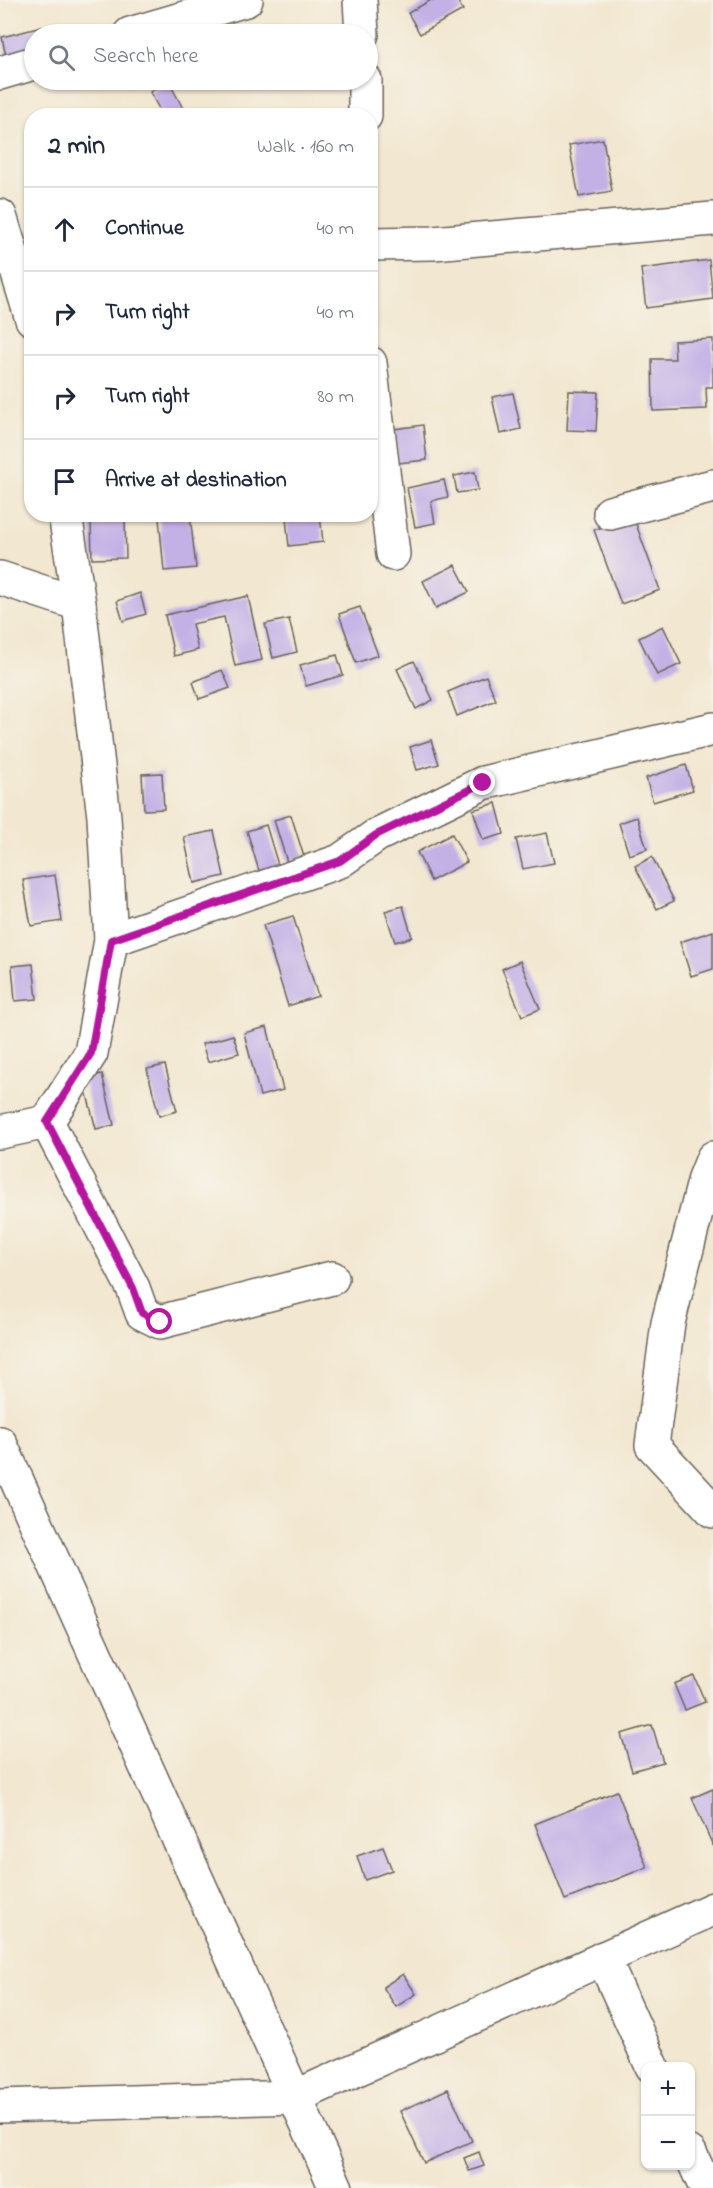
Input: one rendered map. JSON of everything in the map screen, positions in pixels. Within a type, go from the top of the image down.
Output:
[{"type":"street","points":[[164,24],[246,0]]},
{"type":"street","points":[[360,0],[361,24]]},
{"type":"street","points":[[0,73],[24,66]]},
{"type":"street","points":[[364,90],[365,108]]},
{"type":"street","points":[[0,216],[24,293]]},
{"type":"street","points":[[378,244],[433,243],[713,219]]},
{"type":"street","points":[[378,429],[393,554]]},
{"type":"street","points":[[610,513],[713,486]]},
{"type":"street","points":[[0,1132],[47,1122],[91,1053],[111,940],[104,817],[67,522]]},
{"type":"street","points":[[0,578],[79,604]]},
{"type":"street","points":[[111,940],[340,861],[376,835],[483,783],[713,729]]},
{"type":"street","points":[[47,1122],[133,1288],[142,1313],[160,1322],[332,1278]]},
{"type":"street","points":[[713,1158],[705,1178],[668,1323],[652,1445],[713,1511]]},
{"type":"street","points":[[0,1443],[336,2188]]},
{"type":"street","points":[[0,2106],[296,2097],[713,1909]]},
{"type":"street","points":[[603,1958],[650,2062]]},
{"type":"street","points":[[695,2164],[706,2188]]},
{"type":"building","points":[[431,0],[457,0],[463,10],[420,34],[408,13]]},
{"type":"building","points":[[24,32],[24,52],[6,57],[2,37]]},
{"type":"building","points":[[173,90],[183,108],[159,108],[150,92]]},
{"type":"building","points":[[603,139],[612,191],[579,197],[569,145]]},
{"type":"building","points":[[709,260],[713,299],[646,308],[641,269]]},
{"type":"building","points":[[713,339],[713,387],[706,387],[707,409],[653,411],[652,359],[675,359],[674,341]]},
{"type":"building","points":[[569,391],[598,392],[596,431],[567,430]]},
{"type":"building","points":[[513,393],[521,429],[500,434],[492,397]]},
{"type":"building","points":[[423,425],[427,460],[398,463],[394,429]]},
{"type":"building","points":[[475,472],[478,490],[457,493],[454,476]]},
{"type":"building","points":[[444,480],[448,497],[431,501],[435,523],[415,527],[407,488]]},
{"type":"building","points":[[633,516],[660,590],[621,604],[594,530]]},
{"type":"building","points":[[91,522],[125,522],[126,558],[92,559]]},
{"type":"building","points":[[159,522],[191,522],[196,568],[164,571]]},
{"type":"building","points":[[286,522],[321,522],[323,542],[289,546]]},
{"type":"building","points":[[455,565],[469,592],[436,608],[423,581]]},
{"type":"building","points":[[140,593],[146,614],[123,621],[117,601]]},
{"type":"building","points":[[248,596],[262,660],[235,666],[224,617],[192,624],[198,650],[174,656],[165,615]]},
{"type":"building","points":[[360,607],[378,655],[356,663],[339,614]]},
{"type":"building","points":[[289,619],[297,652],[273,658],[265,624]]},
{"type":"building","points":[[663,626],[681,664],[657,675],[639,638]]},
{"type":"building","points":[[337,655],[343,675],[306,686],[300,665]]},
{"type":"building","points":[[414,661],[433,700],[416,709],[397,669]]},
{"type":"building","points":[[222,670],[230,688],[199,699],[193,682]]},
{"type":"building","points":[[486,676],[496,700],[457,716],[448,692]]},
{"type":"building","points":[[431,740],[439,764],[417,770],[410,747]]},
{"type":"building","points":[[686,765],[693,790],[653,802],[646,778]]},
{"type":"building","points":[[162,773],[164,809],[144,810],[142,774]]},
{"type":"building","points":[[496,803],[504,834],[483,840],[473,810]]},
{"type":"building","points":[[291,815],[304,857],[287,862],[274,820]]},
{"type":"building","points":[[637,817],[647,849],[629,855],[619,823]]},
{"type":"building","points":[[266,825],[278,865],[259,871],[247,831]]},
{"type":"building","points":[[214,831],[224,876],[194,883],[184,837]]},
{"type":"building","points":[[547,833],[554,863],[523,869],[516,839]]},
{"type":"building","points":[[452,834],[467,862],[431,881],[417,852]]},
{"type":"building","points":[[652,857],[674,901],[657,909],[635,866]]},
{"type":"building","points":[[55,875],[62,921],[31,926],[23,880]]},
{"type":"building","points":[[403,906],[412,937],[395,942],[385,911]]},
{"type":"building","points":[[293,916],[318,996],[288,1006],[263,925]]},
{"type":"building","points":[[713,931],[713,969],[691,976],[680,942]]},
{"type":"building","points":[[520,961],[540,1009],[522,1016],[502,969]]},
{"type":"building","points":[[33,964],[37,999],[15,1001],[12,966]]},
{"type":"building","points":[[267,1027],[283,1090],[260,1096],[244,1033]]},
{"type":"building","points":[[233,1035],[239,1053],[208,1062],[202,1044]]},
{"type":"building","points":[[165,1065],[177,1111],[159,1116],[147,1069]]},
{"type":"building","points":[[102,1074],[114,1125],[96,1129],[83,1079]]},
{"type":"building","points":[[694,1676],[705,1702],[685,1710],[674,1684]]},
{"type":"building","points":[[652,1725],[663,1762],[632,1771],[621,1734]]},
{"type":"building","points":[[713,1789],[713,1846],[692,1798]]},
{"type":"building","points":[[617,1791],[647,1867],[565,1900],[535,1824]]},
{"type":"building","points":[[383,1847],[392,1870],[365,1880],[357,1856]]},
{"type":"building","points":[[403,1974],[416,1994],[396,2007],[383,1987]]},
{"type":"building","points":[[448,2089],[472,2141],[424,2163],[400,2111]]},
{"type":"building","points":[[479,2152],[484,2166],[469,2171],[464,2158]]},
{"type":"route","points":[[160,1322],[142,1313],[133,1288],[47,1122],[91,1053],[111,940],[340,861],[376,835],[483,783]]}]
